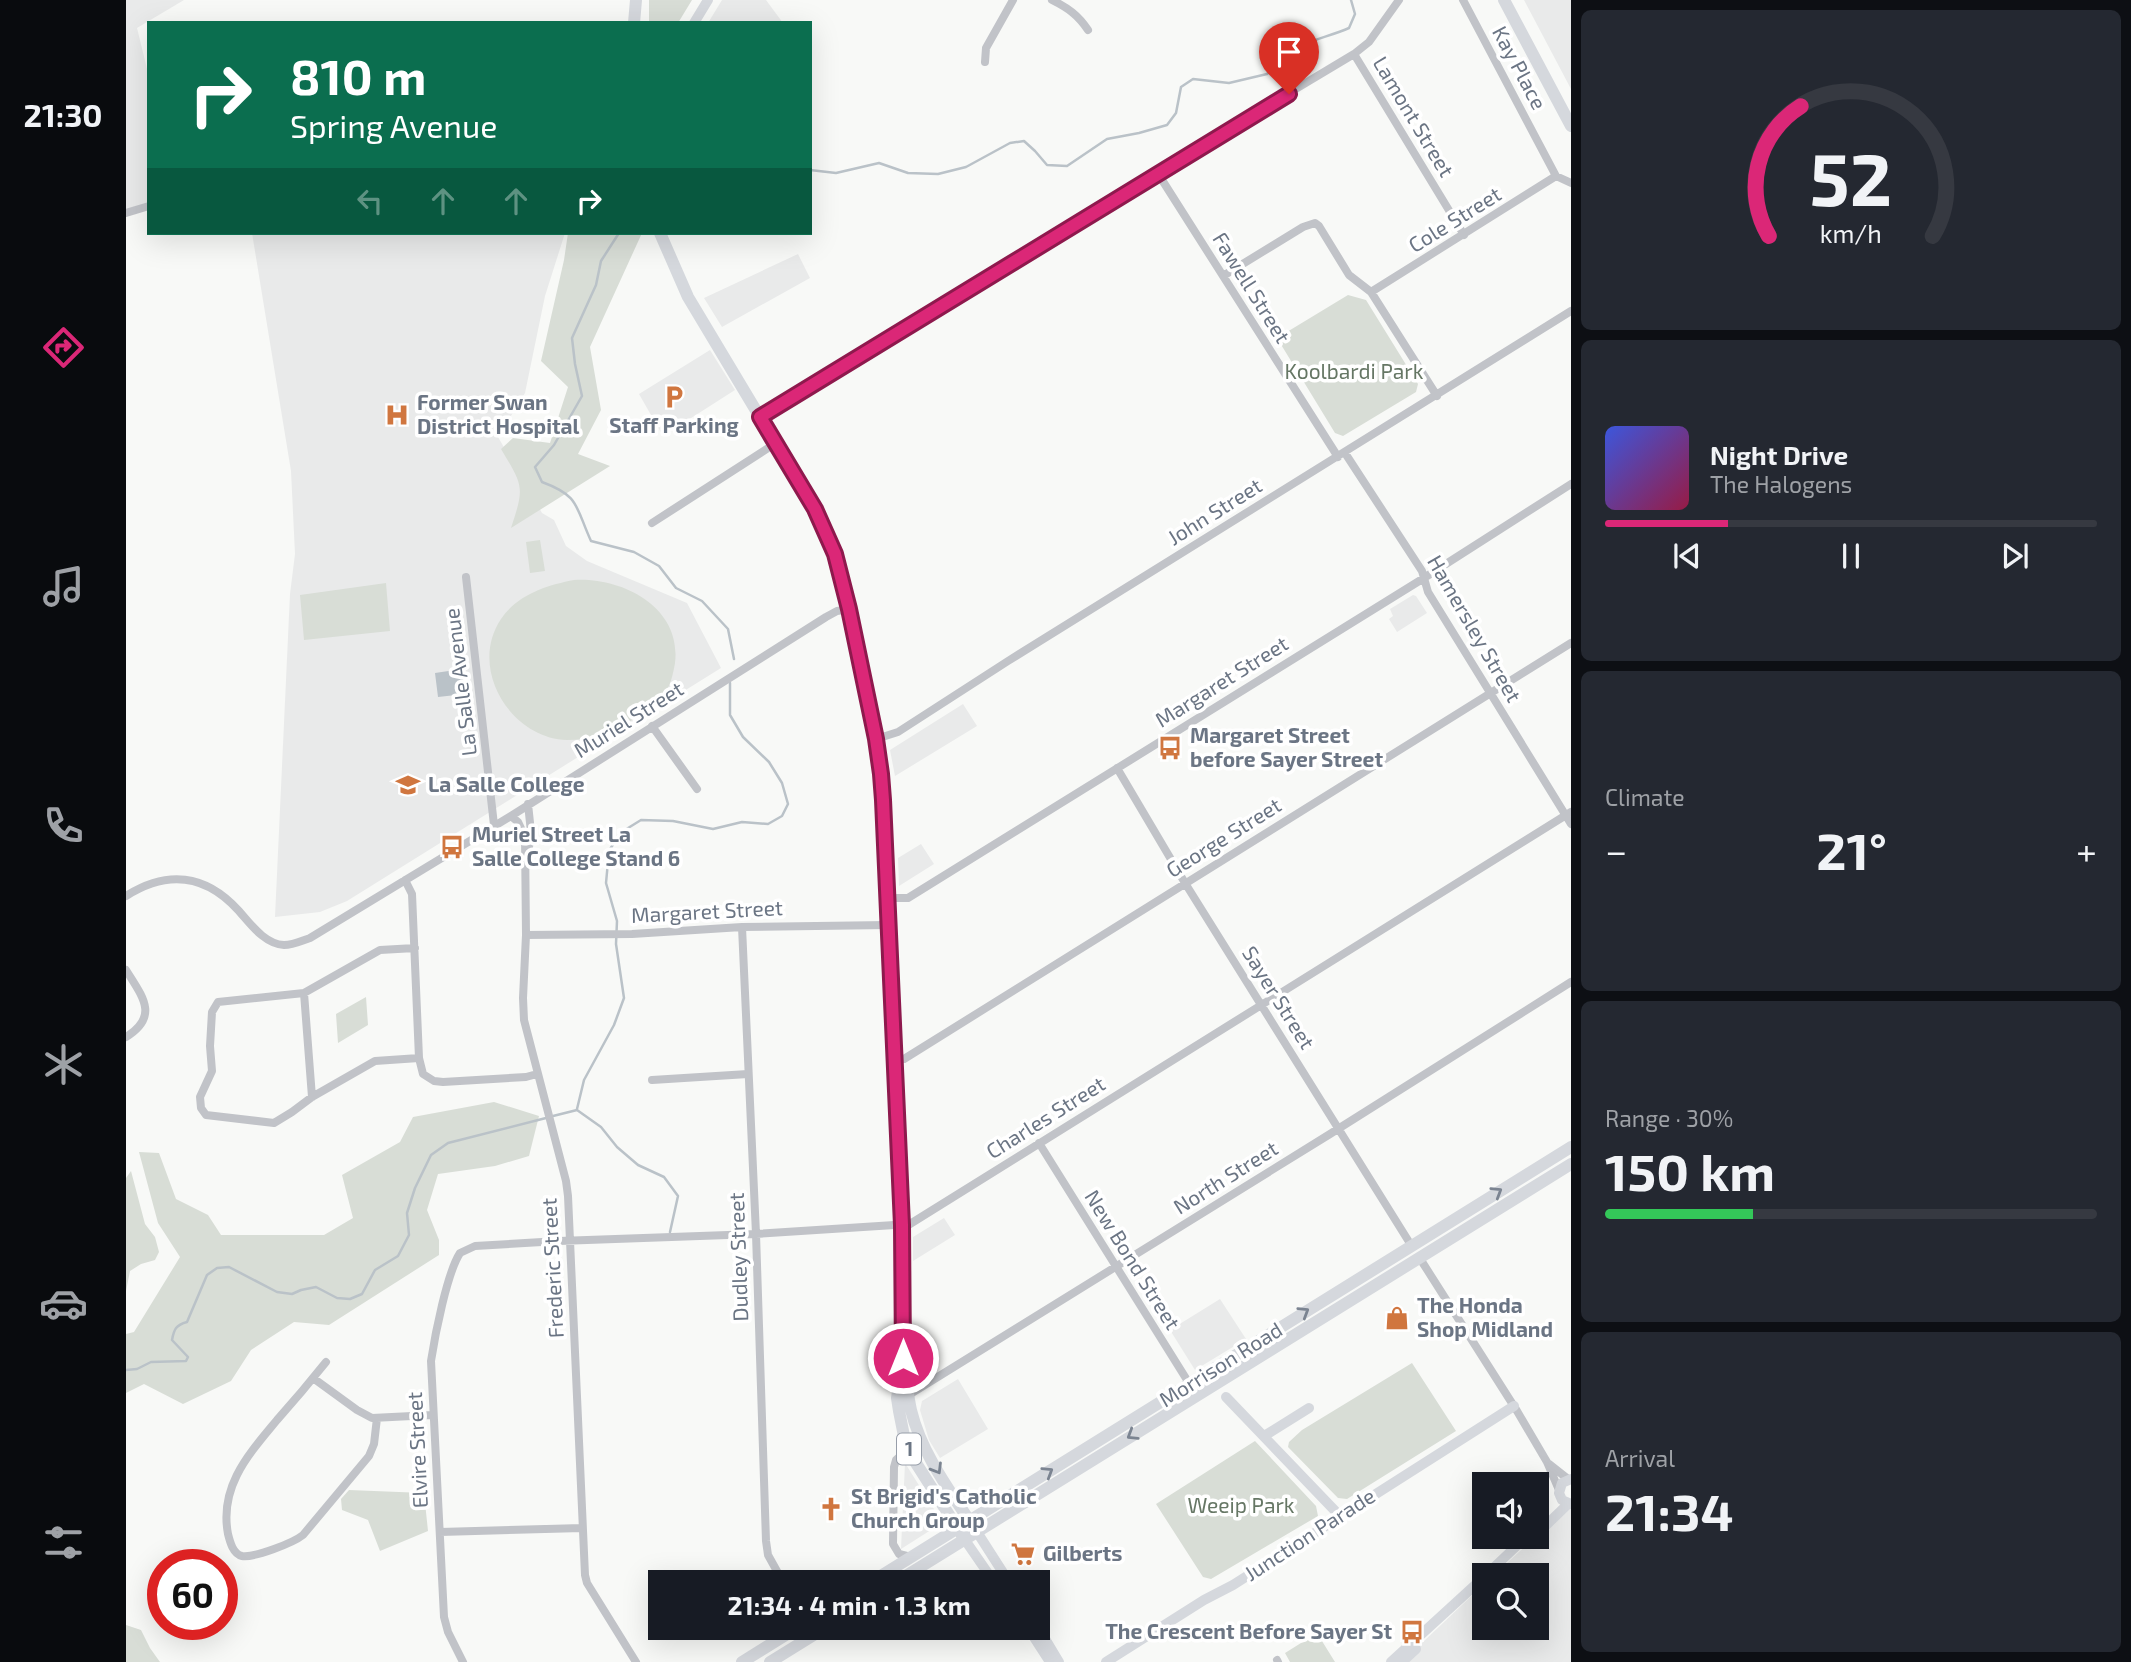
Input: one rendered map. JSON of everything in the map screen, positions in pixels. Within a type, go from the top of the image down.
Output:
[{"type":"main road","points":[[636,0],[636,21]]},
{"type":"main road","points":[[1504,0],[1571,126]]},
{"type":"main road","name":"1","points":[[661,235],[688,297],[815,509],[830,541],[849,609],[881,774],[902,1225],[902,1425],[909,1448],[961,1534]]},
{"type":"main road","name":"Morrison Road","points":[[1193,1390],[1385,1261],[1571,1147]]},
{"type":"main road","name":"Morrison Road","points":[[891,1570],[973,1527],[1193,1390],[1571,1164]]},
{"type":"main road","points":[[1385,1261],[1419,1257],[1426,1241],[1439,1228]]},
{"type":"main road","name":"1","points":[[903,1397],[911,1410],[922,1442],[973,1527]]},
{"type":"main road","name":"Morrison Road","points":[[912,1570],[961,1534]]},
{"type":"main road","points":[[742,1662],[778,1640]]},
{"type":"main road","points":[[770,1662],[806,1640]]},
{"type":"street","points":[[695,21],[708,0]]},
{"type":"street","points":[[985,62],[986,48],[1013,0]]},
{"type":"street","points":[[1052,0],[1069,9],[1088,30]]},
{"type":"street","points":[[760,417],[1354,54],[1369,42],[1399,0]]},
{"type":"street","name":"Kay Place","points":[[1463,0],[1556,176]]},
{"type":"street","name":"Lamont Street","points":[[1354,54],[1464,235]]},
{"type":"street","name":"Fawell Street","points":[[1157,172],[1341,455]]},
{"type":"street","points":[[1556,176],[1571,183]]},
{"type":"street","name":"Cole Street","points":[[1371,292],[1556,176]]},
{"type":"street","points":[[126,213],[147,207]]},
{"type":"street","points":[[1223,276],[1303,227],[1315,223],[1349,275],[1371,292],[1437,396]]},
{"type":"street","name":"John Street","points":[[876,739],[898,732],[1571,311]]},
{"type":"street","points":[[652,523],[776,443]]},
{"type":"street","name":"Hamersley Street","points":[[1341,455],[1422,571],[1428,592],[1568,813],[1571,824]]},
{"type":"street","name":"Margaret Street","points":[[887,898],[908,898],[1571,484]]},
{"type":"street","name":"La Salle Avenue","points":[[466,577],[494,825]]},
{"type":"street","name":"Muriel Street","points":[[128,891],[177,878],[198,882],[221,894],[257,932],[275,943],[295,944],[310,938],[511,816],[826,617],[849,609]]},
{"type":"street","name":"George Street","points":[[894,1060],[904,1059],[1571,643]]},
{"type":"street","points":[[652,726],[697,789]]},
{"type":"street","name":"Sayer Street","points":[[1117,768],[1185,883],[1411,1245]]},
{"type":"street","name":"Frederic Street","points":[[526,864],[531,832],[528,804]]},
{"type":"street","name":"Charles Street","points":[[475,1246],[756,1234],[910,1224],[1568,813]]},
{"type":"street","name":"Frederic Street","points":[[511,816],[518,822],[525,837],[524,1020],[566,1181],[585,1576],[636,1662]]},
{"type":"street","points":[[405,880],[412,894],[420,1067],[428,1078],[443,1082],[537,1074]]},
{"type":"street","name":"Margaret Street","points":[[526,935],[888,925]]},
{"type":"street","name":"Dudley Street","points":[[742,927],[766,1541],[768,1555],[776,1570]]},
{"type":"street","points":[[415,948],[380,950],[304,993],[218,1002],[212,1012],[212,1071],[200,1097],[201,1108],[206,1115],[274,1123],[312,1097],[375,1061],[418,1058]]},
{"type":"street","points":[[126,970],[146,1005],[143,1023],[126,1037]]},
{"type":"street","name":"North Street","points":[[903,1397],[1339,1129],[1571,982]]},
{"type":"street","points":[[304,993],[312,1097]]},
{"type":"street","points":[[652,1080],[748,1074]]},
{"type":"street","name":"New Bond Street","points":[[1039,1143],[1193,1390]]},
{"type":"street","name":"Elvire Street","points":[[463,1662],[448,1632],[444,1617],[432,1415],[432,1352],[452,1270],[460,1253],[475,1246]]},
{"type":"street","points":[[1419,1257],[1514,1406],[1565,1499]]},
{"type":"street","points":[[326,1362],[253,1449],[233,1481],[226,1515],[230,1542],[236,1554],[252,1555],[289,1543],[303,1535],[369,1457],[374,1444],[377,1418]]},
{"type":"street","points":[[313,1378],[366,1416],[377,1418],[432,1415]]},
{"type":"street","points":[[1226,1397],[1340,1516]]},
{"type":"street","name":"Junction Parade","points":[[1106,1662],[1204,1600],[1233,1585],[1514,1406]]},
{"type":"street","points":[[1264,1436],[1309,1408]]},
{"type":"street","points":[[911,1558],[900,1554],[893,1544],[894,1466],[901,1454],[922,1442]]},
{"type":"street","points":[[1547,1462],[1570,1479],[1562,1483],[1565,1499],[1549,1519]]},
{"type":"street","points":[[1549,1514],[1565,1499]]},
{"type":"street","points":[[973,1527],[1001,1570]]},
{"type":"street","points":[[440,1532],[582,1528]]},
{"type":"street","points":[[961,1534],[986,1570]]},
{"type":"street","points":[[1499,1563],[1513,1549]]},
{"type":"street","points":[[1507,1563],[1522,1549]]},
{"type":"street","points":[[1391,1662],[1472,1588]]},
{"type":"street","points":[[1402,1662],[1472,1595]]},
{"type":"street","points":[[1036,1640],[1050,1662]]},
{"type":"street","points":[[1046,1640],[1059,1662]]},
{"type":"shaded area","points":[[126,0],[184,0],[137,28],[147,69],[147,204],[126,209]]},
{"type":"shaded area","points":[[722,0],[766,0],[782,21],[709,21]]},
{"type":"shaded area","points":[[1524,0],[1571,0],[1571,89]]},
{"type":"shaded area","points":[[252,235],[564,235],[545,296],[525,393],[498,437],[542,513],[554,520],[566,546],[587,561],[687,603],[721,668],[347,901],[320,912],[275,917],[290,594],[295,554],[291,471]]},
{"type":"shaded area","points":[[798,254],[810,278],[722,327],[704,298]]},
{"type":"shaded area","points":[[710,350],[735,390],[663,436],[639,394]]},
{"type":"shaded area","points":[[1413,595],[1427,613],[1397,632],[1389,619],[1393,616],[1390,609]]},
{"type":"shaded area","points":[[462,669],[465,694],[438,697],[435,673]]},
{"type":"shaded area","points":[[963,704],[977,726],[895,776],[890,750]]},
{"type":"shaded area","points":[[921,844],[934,864],[899,886],[898,858]]},
{"type":"shaded area","points":[[944,1218],[955,1235],[913,1261],[913,1237]]},
{"type":"shaded area","points":[[1220,1299],[1246,1339],[1195,1370],[1170,1330]]},
{"type":"shaded area","points":[[958,1379],[988,1429],[940,1458],[929,1440],[920,1410],[922,1401]]},
{"type":"shaded area","points":[[905,1463],[937,1514],[934,1528],[901,1549]]},
{"type":"shaded area","points":[[1571,1504],[1571,1662],[1402,1662],[1472,1595],[1472,1640],[1549,1640],[1549,1563],[1507,1563],[1522,1549],[1549,1549],[1549,1524]]},
{"type":"green space","points":[[649,0],[692,0],[679,21],[649,21]]},
{"type":"green space","points":[[568,235],[641,235],[590,347],[601,410],[578,454],[610,466],[511,528],[520,494],[518,479],[501,449],[513,438],[550,443],[568,387],[541,361]]},
{"type":"green space","name":"Koolbardi Park","points":[[1348,295],[1366,300],[1418,384],[1416,392],[1343,436],[1335,433],[1277,338]]},
{"type":"green space","points":[[540,540],[545,571],[530,573],[526,542]]},
{"type":"green space","points":[[574,580],[611,584],[645,599],[659,611],[669,626],[675,643],[675,663],[667,690],[648,710],[609,732],[584,739],[567,740],[546,736],[528,727],[512,714],[500,697],[492,678],[489,658],[492,638],[501,619],[515,603],[533,592]]},
{"type":"green space","points":[[386,583],[390,631],[304,640],[300,595]]},
{"type":"green space","points":[[366,997],[368,1025],[338,1043],[336,1014]]},
{"type":"green space","points":[[494,1102],[539,1116],[529,1156],[495,1166],[438,1174],[427,1210],[439,1240],[439,1255],[329,1325],[294,1322],[251,1350],[231,1381],[183,1404],[144,1384],[126,1393],[126,1334],[134,1332],[180,1257],[158,1223],[139,1152],[159,1153],[176,1199],[208,1215],[221,1235],[324,1235],[353,1218],[342,1175],[400,1142],[413,1117]]},
{"type":"green space","points":[[131,1171],[145,1224],[155,1237],[159,1252],[155,1260],[130,1271],[126,1291],[126,1178]]},
{"type":"green space","points":[[1412,1363],[1456,1431],[1347,1499],[1338,1498],[1288,1447],[1289,1442],[1302,1430]]},
{"type":"green space","name":"Weeip Park","points":[[1255,1441],[1316,1506],[1318,1516],[1211,1579],[1203,1577],[1156,1504]]},
{"type":"green space","points":[[349,1490],[424,1493],[428,1531],[380,1551],[368,1520],[342,1510],[341,1499]]},
{"type":"green space","points":[[126,1625],[141,1630],[160,1662],[126,1662]]},
{"type":"green space","points":[[1317,1633],[1335,1662],[1290,1662],[1285,1653]]},
{"type":"waterway","points":[[812,170],[836,173],[879,163],[908,173],[938,174],[966,167],[1010,143],[1024,141],[1047,165],[1067,166],[1107,139],[1167,125],[1176,113],[1181,87],[1193,79],[1229,83],[1267,74],[1288,52],[1349,28],[1355,14],[1351,0]]},
{"type":"waterway","points":[[618,235],[601,261],[596,285],[572,338],[582,396],[554,445],[535,467],[542,482],[563,492],[575,504],[591,541],[634,552],[659,566],[676,588],[702,601],[728,629],[734,659]]},
{"type":"waterway","points":[[577,1109],[584,1080],[614,1025],[624,998],[616,944],[617,921],[606,883],[609,851],[620,833],[641,820],[673,821],[713,829],[742,822],[768,824],[782,816],[788,804],[782,783],[769,762],[743,737],[730,715],[730,683]]},
{"type":"waterway","points":[[577,1110],[601,1127],[617,1147],[638,1165],[664,1177],[678,1196],[670,1232]]},
{"type":"waterway","points":[[553,1116],[577,1110]]},
{"type":"waterway","points":[[126,1370],[137,1369],[151,1362],[186,1361],[188,1357],[172,1340],[174,1333],[178,1326],[187,1322],[207,1275],[217,1268],[229,1267],[277,1292],[292,1294],[316,1287],[337,1298],[350,1299],[362,1294],[375,1270],[398,1256],[409,1235],[407,1213],[415,1188],[431,1155],[448,1143],[546,1118]]},
{"type":"place","name":"Staff Parking","points":[[674,397]]},
{"type":"place","name":"Former Swan District Hospital","points":[[397,415]]},
{"type":"place","name":"Margaret Street before Sayer Street","points":[[1170,748]]},
{"type":"place","name":"La Salle College","points":[[408,785]]},
{"type":"place","name":"Muriel Street La Salle College Stand 6","points":[[452,847]]},
{"type":"place","name":"The Honda Shop Midland","points":[[1397,1318]]},
{"type":"place","name":"St Brigid's Catholic Church Group","points":[[831,1509]]},
{"type":"place","name":"Gilberts","points":[[1023,1554]]},
{"type":"place","name":"The Crescent Before Sayer St","points":[[1412,1632]]},
{"type":"route","points":[[903,1358],[902,1225],[879,756],[835,554],[815,509],[760,417],[1157,172],[1289,94]]}]
